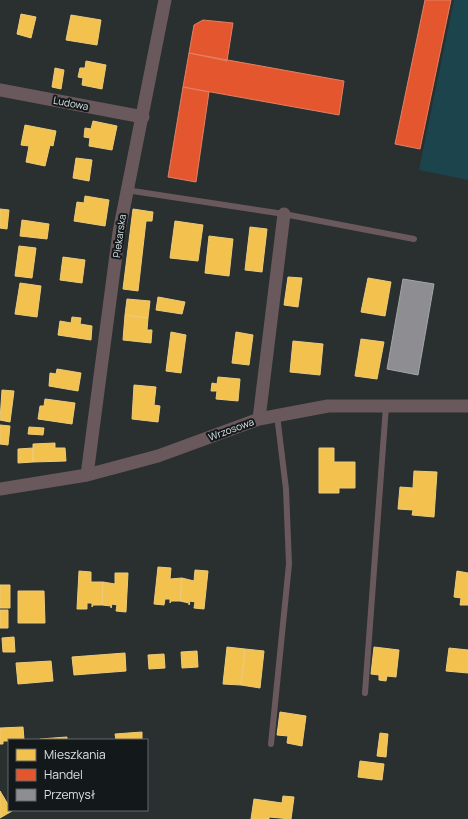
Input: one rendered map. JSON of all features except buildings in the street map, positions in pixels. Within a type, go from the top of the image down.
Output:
[{"type":"street","name":"Piekarska","points":[[87,475],[119,232],[126,190],[143,116],[165,0]]},
{"type":"street","name":"Ludowa","points":[[0,90],[143,116]]},
{"type":"street","points":[[258,419],[284,214]]},
{"type":"street","name":"Wrzosowa","points":[[0,489],[87,475],[158,456],[258,419],[277,415],[328,406],[468,406]]},
{"type":"lane","points":[[126,190],[284,214],[414,238]]},
{"type":"lane","points":[[365,693],[386,406]]},
{"type":"lane","points":[[271,744],[288,564],[286,489],[277,415]]},
{"type":"shaded area","points":[[454,0],[468,0],[468,180],[419,170]]}]
